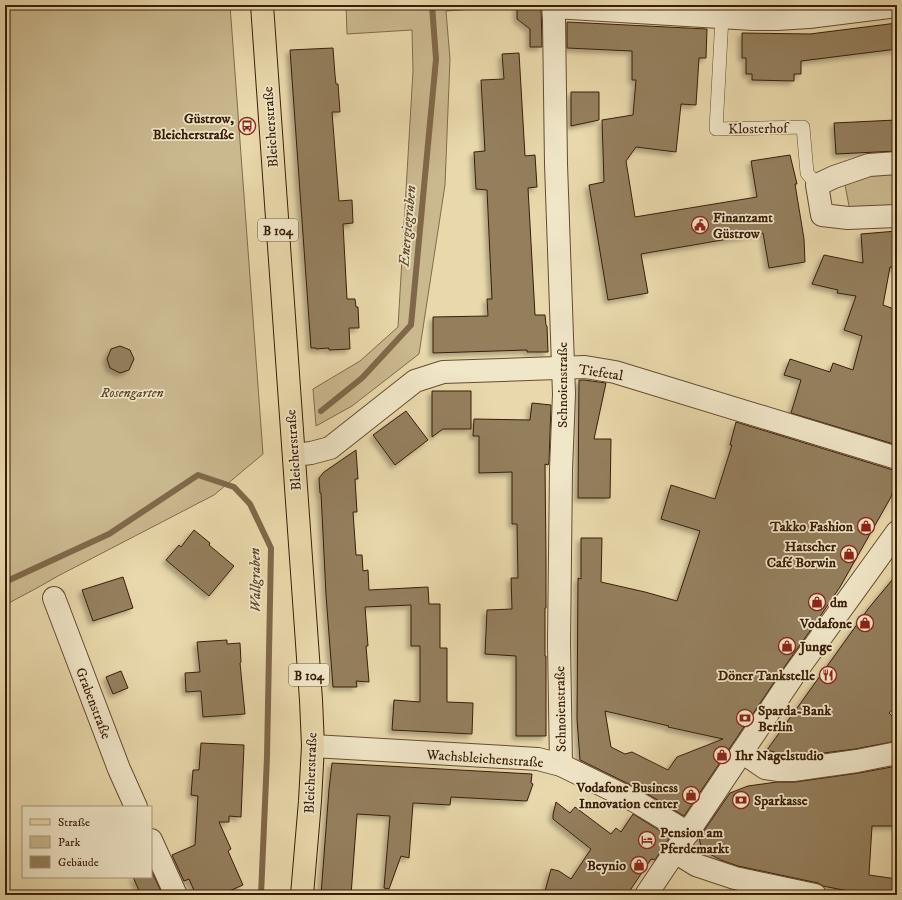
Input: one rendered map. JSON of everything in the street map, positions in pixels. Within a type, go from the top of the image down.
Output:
[{"type":"main road","name":"Bleicherstraße","points":[[262,5],[313,746],[302,895]]},
{"type":"street","points":[[553,6],[765,19],[809,17],[897,6]]},
{"type":"street","name":"Schnoienstraße","points":[[553,6],[556,164],[564,394],[561,469],[559,643],[561,765]]},
{"type":"street","points":[[817,185],[834,177],[869,165],[897,164]]},
{"type":"street","name":"Klosterhof","points":[[817,185],[822,216],[848,218],[897,216]]},
{"type":"street","name":"Tiefetal","points":[[294,455],[311,453],[330,448],[414,381],[443,372],[585,367],[615,372],[897,458]]},
{"type":"street","points":[[646,895],[675,852],[683,829],[742,752],[795,673],[897,532]]},
{"type":"street","name":"Grabenstraße","points":[[54,598],[119,769],[136,806]]},
{"type":"street","name":"Wachsbleichenstraße","points":[[313,746],[538,759],[561,765],[635,801],[683,829]]},
{"type":"street","points":[[742,752],[765,768],[779,770],[793,770],[857,761],[897,753]]},
{"type":"street","points":[[152,842],[176,895]]},
{"type":"street","points":[[675,852],[696,865],[734,878],[815,895]]},
{"type":"lane","name":"Klosterhof","points":[[722,17],[716,129],[803,128],[807,173],[817,185]]},
{"type":"green space","name":"Rosengarten","points":[[5,5],[230,5],[263,454],[214,495],[5,605]]},
{"type":"green space","points":[[346,5],[503,5],[503,7],[446,11],[450,59],[445,185],[419,354],[352,406],[316,426],[313,389],[360,361],[398,327],[413,71],[412,30],[347,34]]},
{"type":"green space","points":[[897,170],[897,209],[850,211],[844,180]]},
{"type":"building","points":[[517,5],[541,5],[542,47],[530,47],[530,29],[517,19]]},
{"type":"building","points":[[567,22],[707,29],[706,58],[699,58],[696,105],[681,104],[676,152],[636,147],[626,161],[635,217],[757,197],[751,161],[790,155],[797,184],[795,184],[804,239],[805,262],[769,268],[763,233],[641,254],[648,293],[608,300],[589,185],[604,182],[602,120],[633,115],[636,80],[632,80],[632,51],[567,48]]},
{"type":"building","points":[[897,23],[897,49],[801,61],[801,74],[794,74],[794,81],[752,80],[752,74],[746,74],[746,58],[742,58],[742,33],[810,34]]},
{"type":"building","points":[[333,48],[340,112],[332,112],[339,201],[352,200],[353,223],[343,224],[347,299],[355,299],[356,307],[358,307],[359,328],[349,328],[350,349],[329,350],[329,348],[311,348],[290,50]]},
{"type":"building","points":[[519,53],[525,156],[535,155],[537,187],[528,188],[535,315],[545,315],[548,352],[527,352],[527,350],[433,353],[433,317],[488,316],[487,299],[492,299],[487,190],[476,189],[474,152],[485,151],[481,80],[504,79],[502,54]]},
{"type":"building","points":[[571,92],[599,92],[599,120],[571,126]]},
{"type":"building","points":[[896,120],[897,151],[836,154],[834,123]]},
{"type":"building","points":[[897,231],[897,268],[890,267],[883,305],[897,310],[897,445],[791,413],[801,380],[784,375],[790,359],[830,372],[833,363],[853,370],[862,336],[844,330],[856,296],[837,293],[838,290],[812,284],[824,255],[863,263],[861,234]]},
{"type":"building","points":[[120,346],[130,350],[134,359],[129,370],[120,373],[110,368],[107,359],[111,349]]},
{"type":"building","points":[[579,380],[606,383],[594,439],[611,439],[610,498],[578,498]]},
{"type":"building","points":[[432,391],[471,391],[471,429],[443,429],[432,437]]},
{"type":"building","points":[[532,403],[551,405],[549,462],[548,465],[545,464],[546,736],[516,736],[516,656],[485,654],[487,610],[512,609],[511,578],[518,578],[517,524],[512,524],[512,472],[479,473],[479,436],[473,436],[474,419],[530,420]]},
{"type":"building","points":[[406,411],[428,440],[395,465],[373,435]]},
{"type":"building","points":[[736,422],[897,470],[897,480],[891,497],[840,587],[684,816],[641,790],[580,760],[577,719],[578,578],[581,579],[581,538],[602,538],[601,582],[677,601],[700,531],[661,519],[671,485],[715,499],[732,445],[730,445]],"holes":[[[605,711],[669,726],[668,727],[723,739],[677,757],[668,770],[632,752],[625,754],[611,747]]]},
{"type":"building","points":[[356,450],[358,479],[355,479],[357,512],[353,512],[356,555],[362,555],[363,571],[368,570],[369,590],[428,587],[429,604],[440,604],[440,648],[447,648],[447,702],[473,703],[472,734],[392,730],[394,700],[420,702],[420,646],[411,646],[411,605],[365,607],[369,682],[356,681],[357,687],[333,687],[319,478],[324,472]]},
{"type":"building","points":[[194,530],[234,566],[209,596],[166,560],[179,545],[181,547]]},
{"type":"building","points":[[897,574],[897,706],[889,713],[892,716],[897,741],[855,749],[792,757],[767,750],[868,609]]},
{"type":"building","points":[[123,577],[133,608],[93,621],[82,590]]},
{"type":"building","points":[[227,640],[227,644],[240,643],[240,663],[245,714],[203,717],[201,691],[186,692],[185,673],[200,672],[197,642]]},
{"type":"building","points":[[121,671],[128,688],[113,694],[106,677]]},
{"type":"building","points":[[201,743],[244,745],[241,817],[229,816],[229,822],[219,822],[231,849],[228,851],[243,885],[220,895],[196,895],[189,879],[184,881],[172,855],[195,845],[198,796],[191,795],[193,770],[199,770]]},
{"type":"building","points":[[332,763],[532,774],[531,783],[533,784],[527,801],[451,797],[450,805],[413,803],[409,858],[401,856],[389,889],[384,888],[390,816],[357,814],[351,895],[321,895]]},
{"type":"building","points":[[897,766],[897,826],[872,826],[869,875],[897,879],[897,895],[868,895],[738,866],[721,860],[704,851],[701,846],[699,838],[730,793],[748,786],[777,782],[795,782]]},
{"type":"building","points":[[556,802],[570,813],[575,807],[611,834],[616,828],[621,832],[633,814],[670,837],[655,860],[651,859],[627,895],[544,895],[551,869],[559,871],[571,879],[591,849],[553,819]]},
{"type":"building","points":[[152,872],[161,891],[153,895],[141,895],[133,878],[152,878]]},
{"type":"waterway","name":"Energiegraben","points":[[321,411],[362,378],[411,325],[436,59],[432,5]]},
{"type":"waterway","name":"Wallgraben","points":[[5,582],[109,534],[198,475],[234,487],[250,504],[271,548],[267,757],[261,895]]},
{"type":"place","name":"Güstrow, Bleicherstraße","points":[[247,126]]},
{"type":"place","name":"Finanzamt Güstrow","points":[[700,225]]},
{"type":"place","name":"Takko Fashion","points":[[866,526]]},
{"type":"place","name":"Hatscher Café Borwin","points":[[849,554]]},
{"type":"place","name":"dm","points":[[817,602]]},
{"type":"place","name":"Vodafone","points":[[865,623]]},
{"type":"place","name":"Junge","points":[[787,646]]},
{"type":"place","name":"Döner Tankstelle","points":[[828,675]]},
{"type":"place","name":"Sparda-Bank Berlin","points":[[745,718]]},
{"type":"place","name":"Ihr Nagelstudio","points":[[722,755]]},
{"type":"place","name":"Vodafone Business Innovation center","points":[[691,795]]},
{"type":"place","name":"Sparkasse","points":[[741,800]]},
{"type":"place","name":"Pension am Pferdemarkt","points":[[647,840]]},
{"type":"place","name":"Beynio","points":[[639,865]]}]
